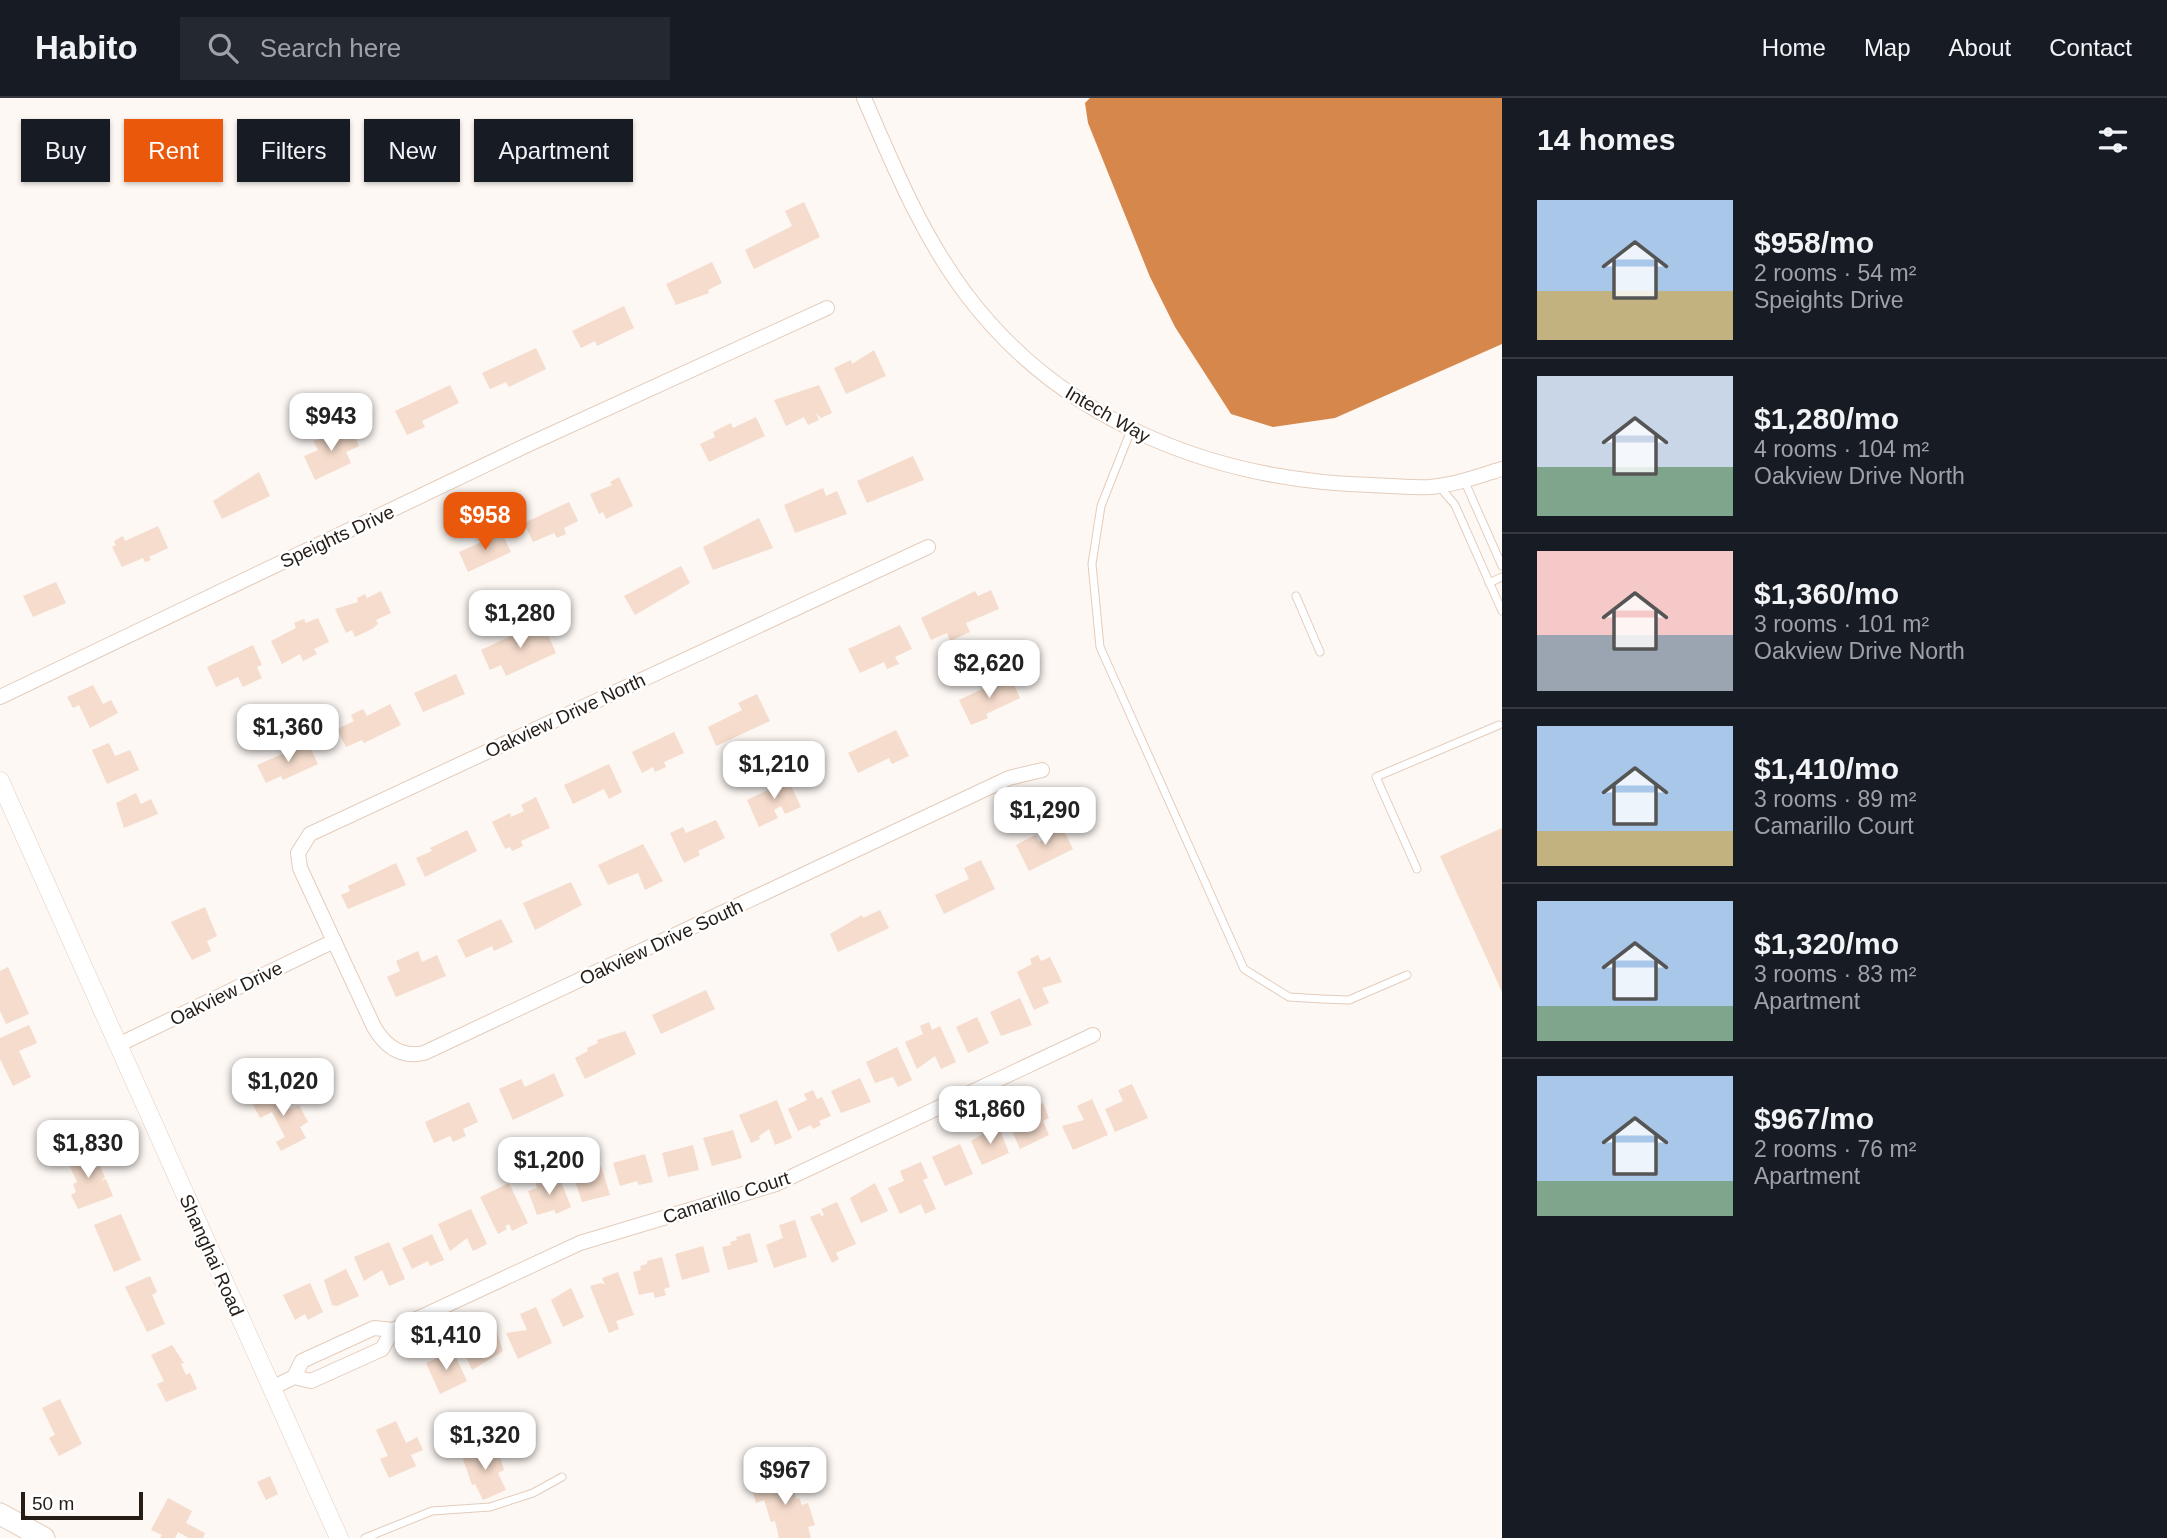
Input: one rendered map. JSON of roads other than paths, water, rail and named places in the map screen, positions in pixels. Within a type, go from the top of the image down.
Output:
[{"type":"main road","points":[[0,1514],[44,1538]]},
{"type":"street","name":"Intech Way","points":[[864,98],[913,210],[966,295],[992,326],[1051,379],[1131,430],[1174,450],[1241,471],[1341,485],[1438,485],[1502,469]]},
{"type":"street","name":"Speights Drive","points":[[0,696],[526,446],[827,308]]},
{"type":"street","name":"Oakview Drive North","points":[[334,941],[298,861],[299,849],[310,834],[928,547]]},
{"type":"street","name":"Oakview Drive South","points":[[334,941],[381,1038],[402,1053],[417,1055],[1009,778],[1042,770]]},
{"type":"street","name":"Shanghai Road","points":[[0,781],[339,1538]]},
{"type":"street","name":"Oakview Drive","points":[[118,1045],[334,941]]},
{"type":"street","name":"Camarillo Court","points":[[272,1388],[294,1377],[302,1361],[374,1328],[393,1330],[580,1243],[776,1184],[1093,1035]]},
{"type":"street","name":"Camarillo Court","points":[[294,1377],[310,1381],[382,1349],[393,1330]]},
{"type":"lane","points":[[1131,430],[1101,506],[1091,564],[1100,648],[1244,969],[1289,997],[1335,1000],[1349,1000],[1407,975]]},
{"type":"lane","points":[[1464,480],[1502,566]]},
{"type":"lane","points":[[1438,485],[1455,505],[1502,611]]},
{"type":"lane","points":[[1489,583],[1502,577]]},
{"type":"lane","points":[[1296,596],[1320,652]]},
{"type":"lane","points":[[1417,869],[1376,777],[1499,725]]},
{"type":"lane","points":[[365,1538],[432,1511],[490,1507],[533,1493],[562,1477]]}]
